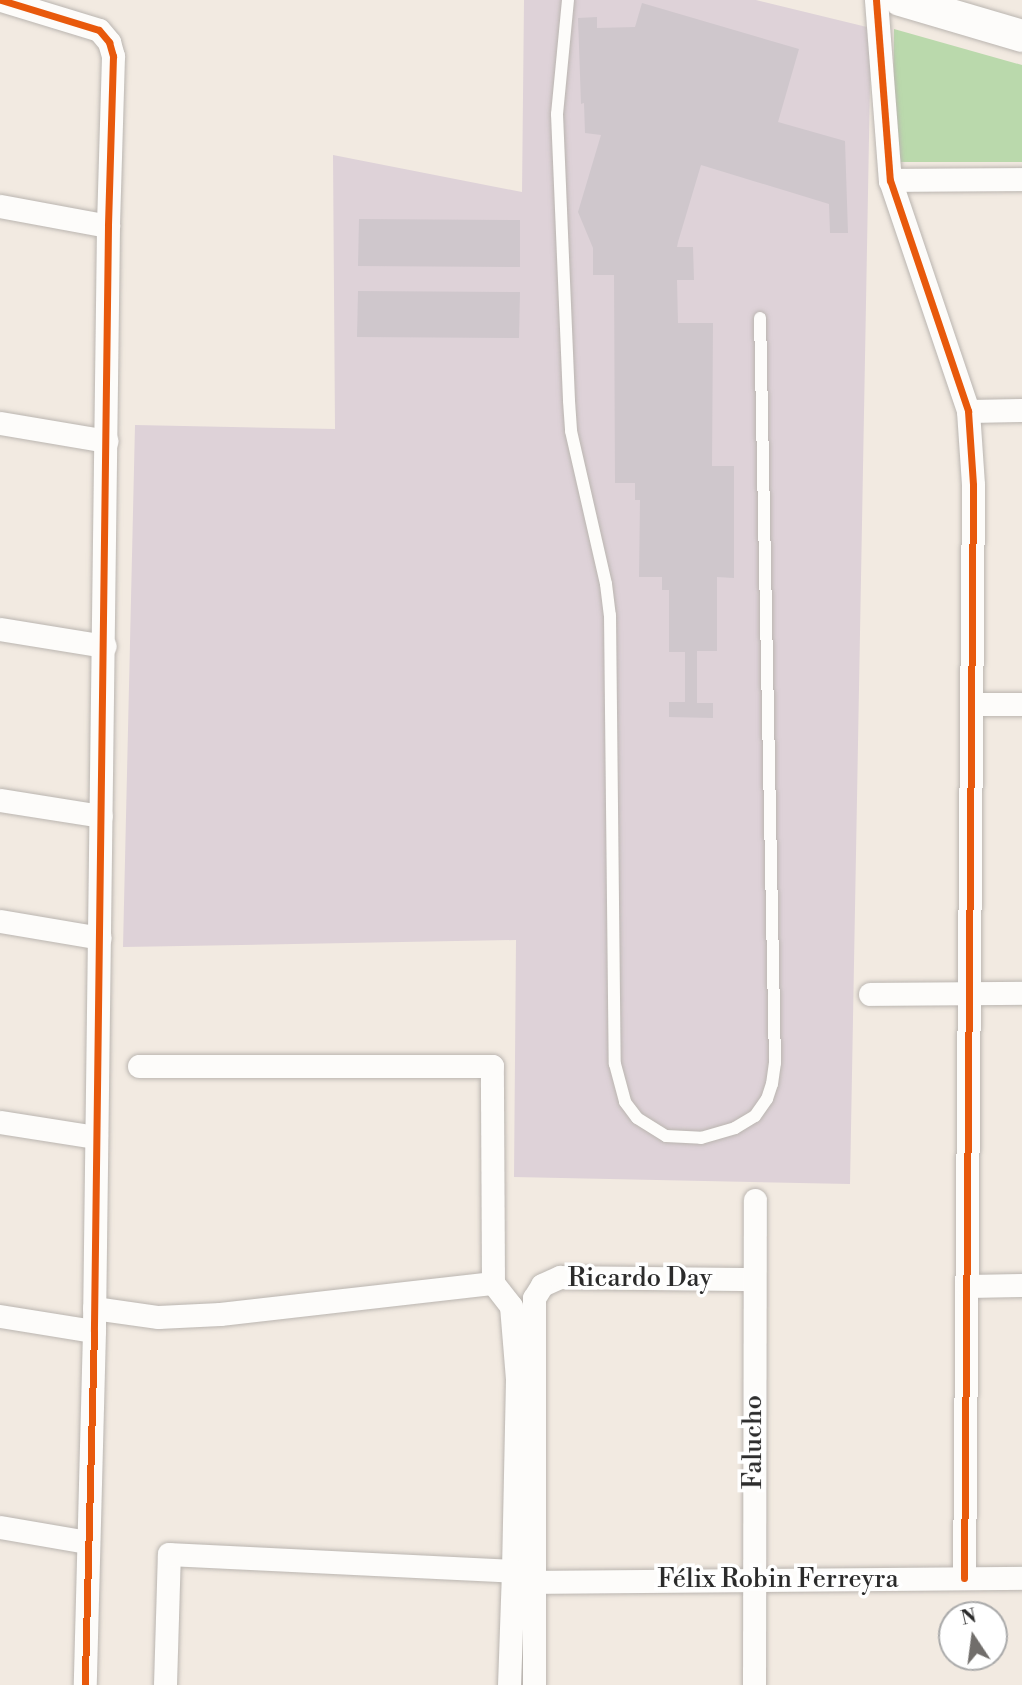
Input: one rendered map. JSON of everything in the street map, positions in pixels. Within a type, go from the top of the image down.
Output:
[{"type":"main road","points":[[900,0],[1022,36]]},
{"type":"street","points":[[1,0],[99,30],[109,42],[113,56],[108,226],[94,1320],[85,1685]]},
{"type":"street","points":[[876,0],[886,156],[890,180],[968,411],[973,485],[964,1578]]},
{"type":"street","points":[[890,180],[1022,179]]},
{"type":"street","points":[[0,206],[108,226]]},
{"type":"street","points":[[968,411],[1022,410]]},
{"type":"street","points":[[0,423],[106,441]]},
{"type":"street","points":[[0,629],[104,646]]},
{"type":"street","points":[[971,704],[1022,704]]},
{"type":"street","points":[[0,800],[101,816]]},
{"type":"street","points":[[0,921],[100,938]]},
{"type":"street","points":[[870,994],[1022,993]]},
{"type":"street","points":[[139,1066],[492,1066],[493,1283],[511,1306],[517,1379],[509,1685]]},
{"type":"street","points":[[0,1122],[96,1137]]},
{"type":"street","name":"Falucho","points":[[754,1685],[755,1200]]},
{"type":"street","name":"Ricardo Day","points":[[535,1582],[534,1298],[542,1284],[560,1277],[754,1279]]},
{"type":"street","points":[[0,1317],[94,1320],[219,1314],[493,1283]]},
{"type":"street","points":[[967,1286],[1022,1285]]},
{"type":"street","points":[[0,1527],[87,1542]]},
{"type":"street","points":[[165,1685],[169,1554],[513,1571]]},
{"type":"street","name":"Félix Robin Ferreyra","points":[[535,1582],[1022,1578]]},
{"type":"street","points":[[534,1685],[535,1582]]},
{"type":"lane","points":[[568,0],[557,114],[569,401],[571,431],[606,584],[610,615],[615,1064],[625,1102],[637,1118],[666,1136],[701,1138],[735,1128],[755,1116],[767,1099],[775,1063],[760,318]]},
{"type":"shaded area","points":[[524,0],[756,0],[871,28],[850,1184],[514,1177],[516,940],[123,947],[135,425],[335,429],[333,155],[522,192]]},
{"type":"green space","points":[[894,29],[1022,65],[1022,162],[899,162],[893,153]]},
{"type":"building","points":[[642,3],[799,49],[778,122],[845,141],[848,233],[830,233],[829,204],[701,165],[678,242],[677,247],[693,247],[694,280],[677,280],[678,323],[713,323],[712,466],[734,466],[734,578],[717,577],[717,651],[697,651],[697,703],[713,703],[713,718],[669,717],[669,702],[685,702],[685,652],[669,652],[669,590],[662,590],[662,577],[639,577],[640,500],[635,500],[635,483],[615,483],[614,275],[593,275],[593,248],[578,212],[601,135],[585,133],[584,103],[581,104],[578,18],[597,17],[597,28],[635,27]]},
{"type":"building","points":[[359,219],[520,220],[520,267],[358,266]]},
{"type":"building","points":[[358,291],[520,292],[519,338],[357,337]]},
{"type":"cycle path","points":[[1,0],[99,30],[109,42],[113,56],[108,226],[94,1331],[85,1685]]},
{"type":"cycle path","points":[[876,0],[890,180],[968,411],[973,485],[964,1578]]}]
